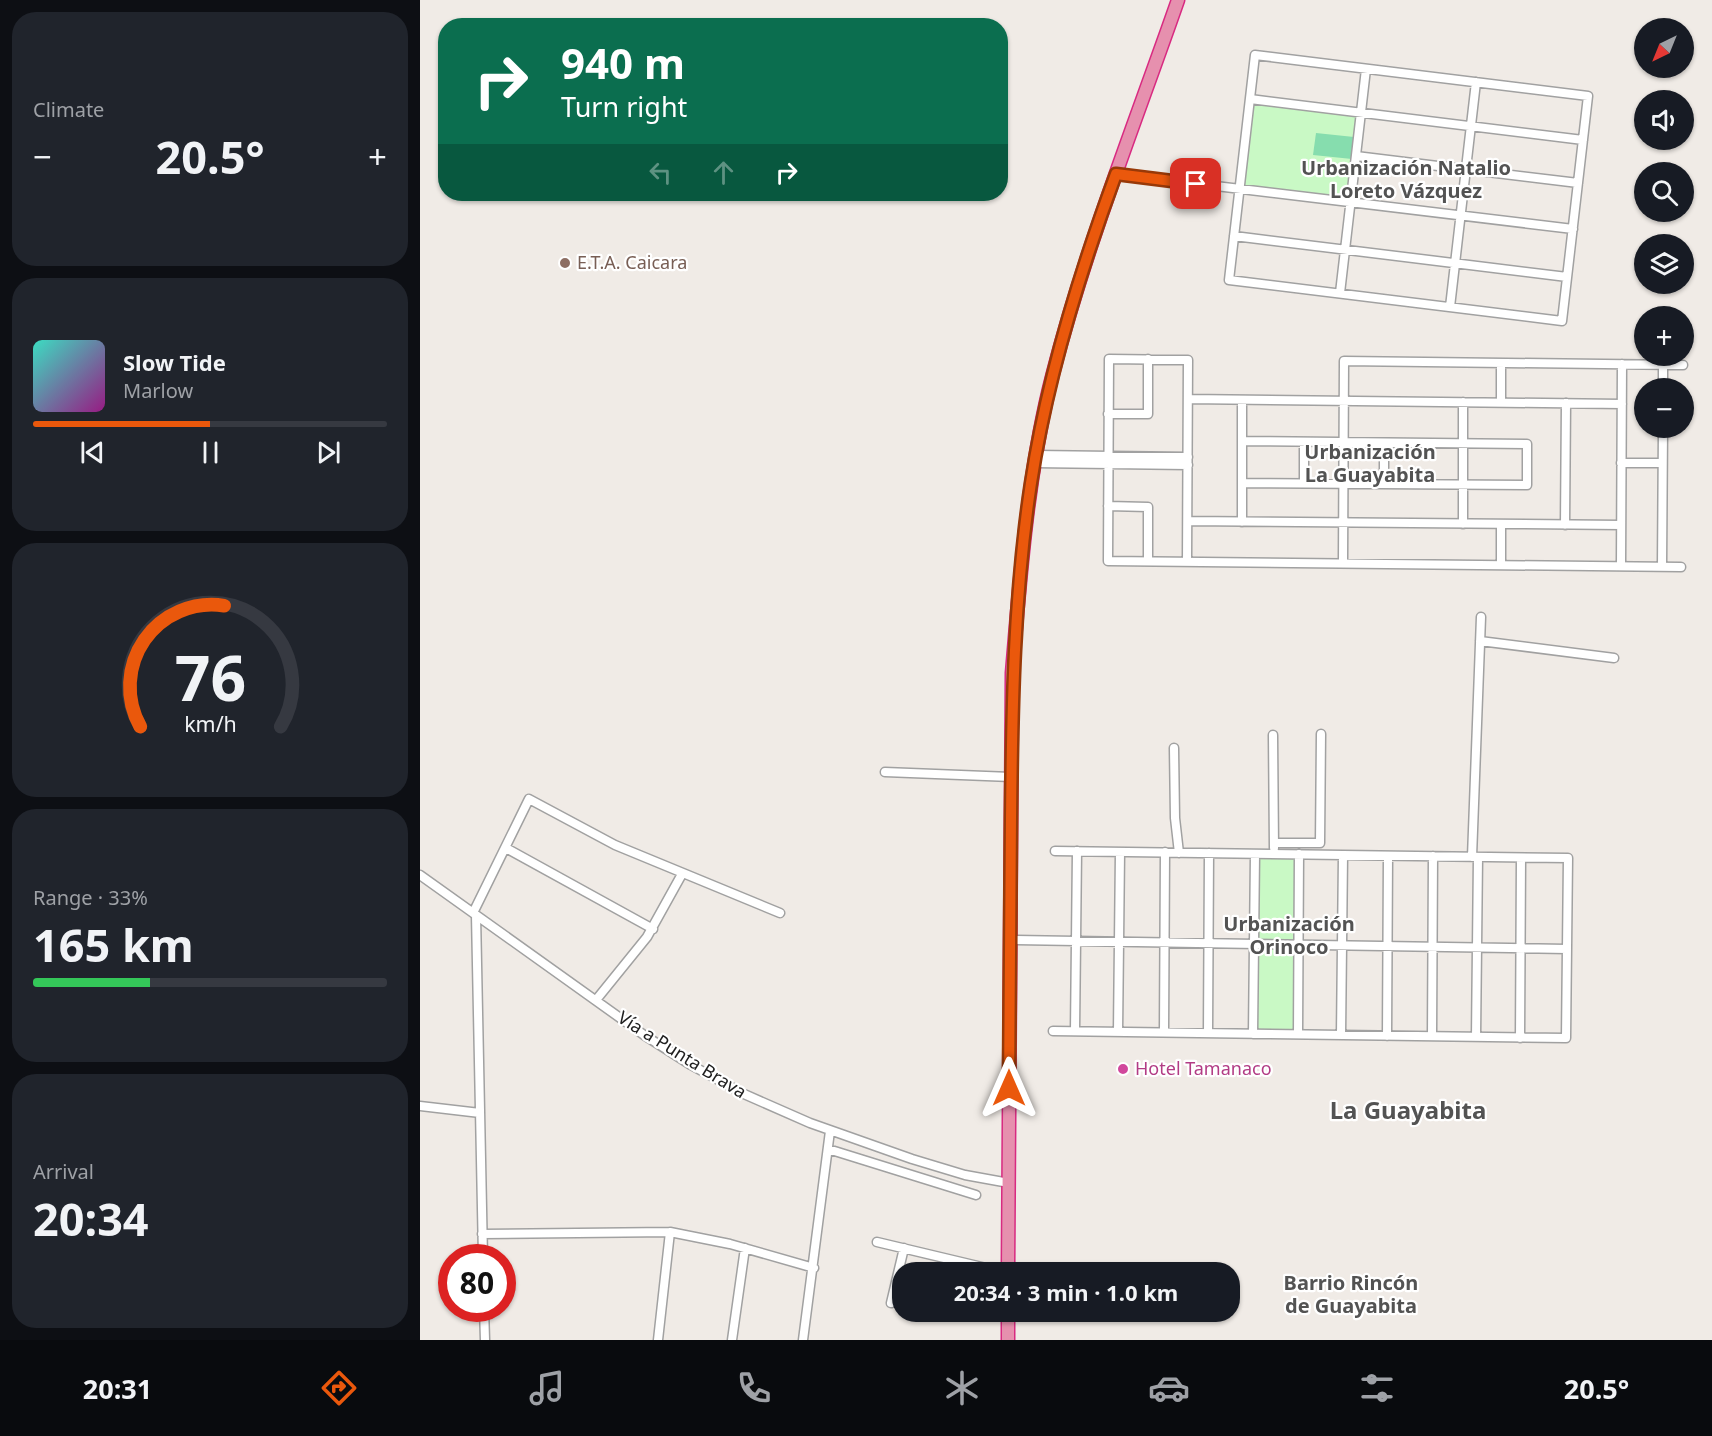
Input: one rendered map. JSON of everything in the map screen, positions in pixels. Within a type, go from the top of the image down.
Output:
[{"type":"highway","points":[[1008,1262],[1012,673],[1019,585],[1035,459],[1049,391],[1071,307],[1091,244],[1178,0]]},
{"type":"highway","points":[[1008,1322],[1008,1340]]},
{"type":"street","points":[[1255,55],[1476,82],[1588,96],[1562,321],[1229,280],[1255,55]]},
{"type":"street","points":[[1340,293],[1366,69]]},
{"type":"street","points":[[1450,307],[1476,82]]},
{"type":"street","points":[[1250,99],[1583,140]]},
{"type":"street","points":[[1356,156],[1578,183]]},
{"type":"street","points":[[1116,174],[1573,229]]},
{"type":"street","points":[[1234,236],[1567,277]]},
{"type":"street","points":[[1187,561],[1188,360],[1108,359],[1108,561],[1681,567]]},
{"type":"street","points":[[1108,414],[1148,414],[1148,359]]},
{"type":"street","points":[[1343,563],[1344,361],[1634,364]]},
{"type":"street","points":[[1501,363],[1501,402]]},
{"type":"street","points":[[1621,566],[1622,364]]},
{"type":"street","points":[[1188,399],[1622,404]]},
{"type":"street","points":[[1242,400],[1242,522]]},
{"type":"street","points":[[1462,524],[1463,402]]},
{"type":"street","points":[[1565,525],[1566,403]]},
{"type":"street","points":[[1662,566],[1663,438]]},
{"type":"street","points":[[1242,441],[1527,444],[1527,485],[1242,483]]},
{"type":"street","points":[[1304,442],[1304,483]]},
{"type":"street","points":[[1384,443],[1384,484]]},
{"type":"street","points":[[1035,459],[1188,461]]},
{"type":"street","points":[[1621,463],[1662,463]]},
{"type":"street","points":[[1108,506],[1148,507],[1148,561]]},
{"type":"street","points":[[1188,521],[1621,525]]},
{"type":"street","points":[[1500,565],[1501,524]]},
{"type":"street","points":[[1476,1037],[1475,857],[1481,617]]},
{"type":"street","points":[[1480,641],[1614,658]]},
{"type":"street","points":[[1274,843],[1320,843],[1321,734]]},
{"type":"street","points":[[1273,735],[1274,854]]},
{"type":"street","points":[[1174,748],[1175,818],[1179,853]]},
{"type":"street","points":[[885,772],[1011,777]]},
{"type":"street","points":[[482,1244],[475,914],[529,799],[592,834],[682,874],[780,913]]},
{"type":"street","points":[[506,848],[653,929]]},
{"type":"street","points":[[1053,1031],[1566,1038],[1567,949],[1568,858],[1055,851]]},
{"type":"street","points":[[1075,1031],[1077,851]]},
{"type":"street","points":[[1118,1032],[1120,852]]},
{"type":"street","points":[[1164,1032],[1165,852]]},
{"type":"street","points":[[1208,1033],[1209,853]]},
{"type":"street","points":[[1253,1034],[1255,854]]},
{"type":"street","points":[[1298,1034],[1299,855]]},
{"type":"street","points":[[1341,1035],[1343,855]]},
{"type":"street","points":[[1387,1036],[1388,856]]},
{"type":"street","points":[[1432,1036],[1433,856]]},
{"type":"street","points":[[1520,1038],[1521,858]]},
{"type":"street","points":[[596,1000],[653,929],[682,874]]},
{"type":"street","name":"Vía a Punta Brava","points":[[420,875],[644,1035],[759,1102],[830,1131],[965,1175],[1009,1183]]},
{"type":"street","points":[[1010,940],[1567,949]]},
{"type":"street","points":[[420,1106],[480,1113]]},
{"type":"street","points":[[803,1340],[830,1131]]},
{"type":"street","points":[[828,1149],[976,1195]]},
{"type":"street","points":[[482,1234],[670,1232],[745,1248],[814,1268]]},
{"type":"street","points":[[658,1340],[670,1232]]},
{"type":"street","points":[[877,1242],[961,1262]]},
{"type":"street","points":[[732,1340],[745,1248]]},
{"type":"street","points":[[891,1303],[904,1248]]},
{"type":"street","points":[[484,1322],[484,1340]]},
{"type":"green space","points":[[1253,103],[1358,116],[1348,199],[1243,186]]},
{"type":"green space","points":[[1316,133],[1354,137],[1352,159],[1313,155]]},
{"type":"green space","points":[[1258,857],[1296,858],[1295,941],[1257,940]]},
{"type":"green space","points":[[1257,947],[1295,948],[1294,1031],[1257,1030]]},
{"type":"place","name":"E.T.A. Caicara","points":[[565,263]]},
{"type":"place","name":"Hotel Tamanaco","points":[[1123,1069]]},
{"type":"district","name":"Urbanización Natalio Loreto Vázquez","points":[[1406,180]]},
{"type":"district","name":"Urbanización La Guayabita","points":[[1370,464]]},
{"type":"district","name":"Urbanización Orinoco","points":[[1289,936]]},
{"type":"district","name":"La Guayabita","points":[[1408,1111]]},
{"type":"district","name":"Barrio Rincón de Guayabita","points":[[1351,1294]]},
{"type":"route","points":[[1009,1088],[1012,673],[1028,503],[1037,447],[1071,307],[1116,174],[1196,184]]}]
